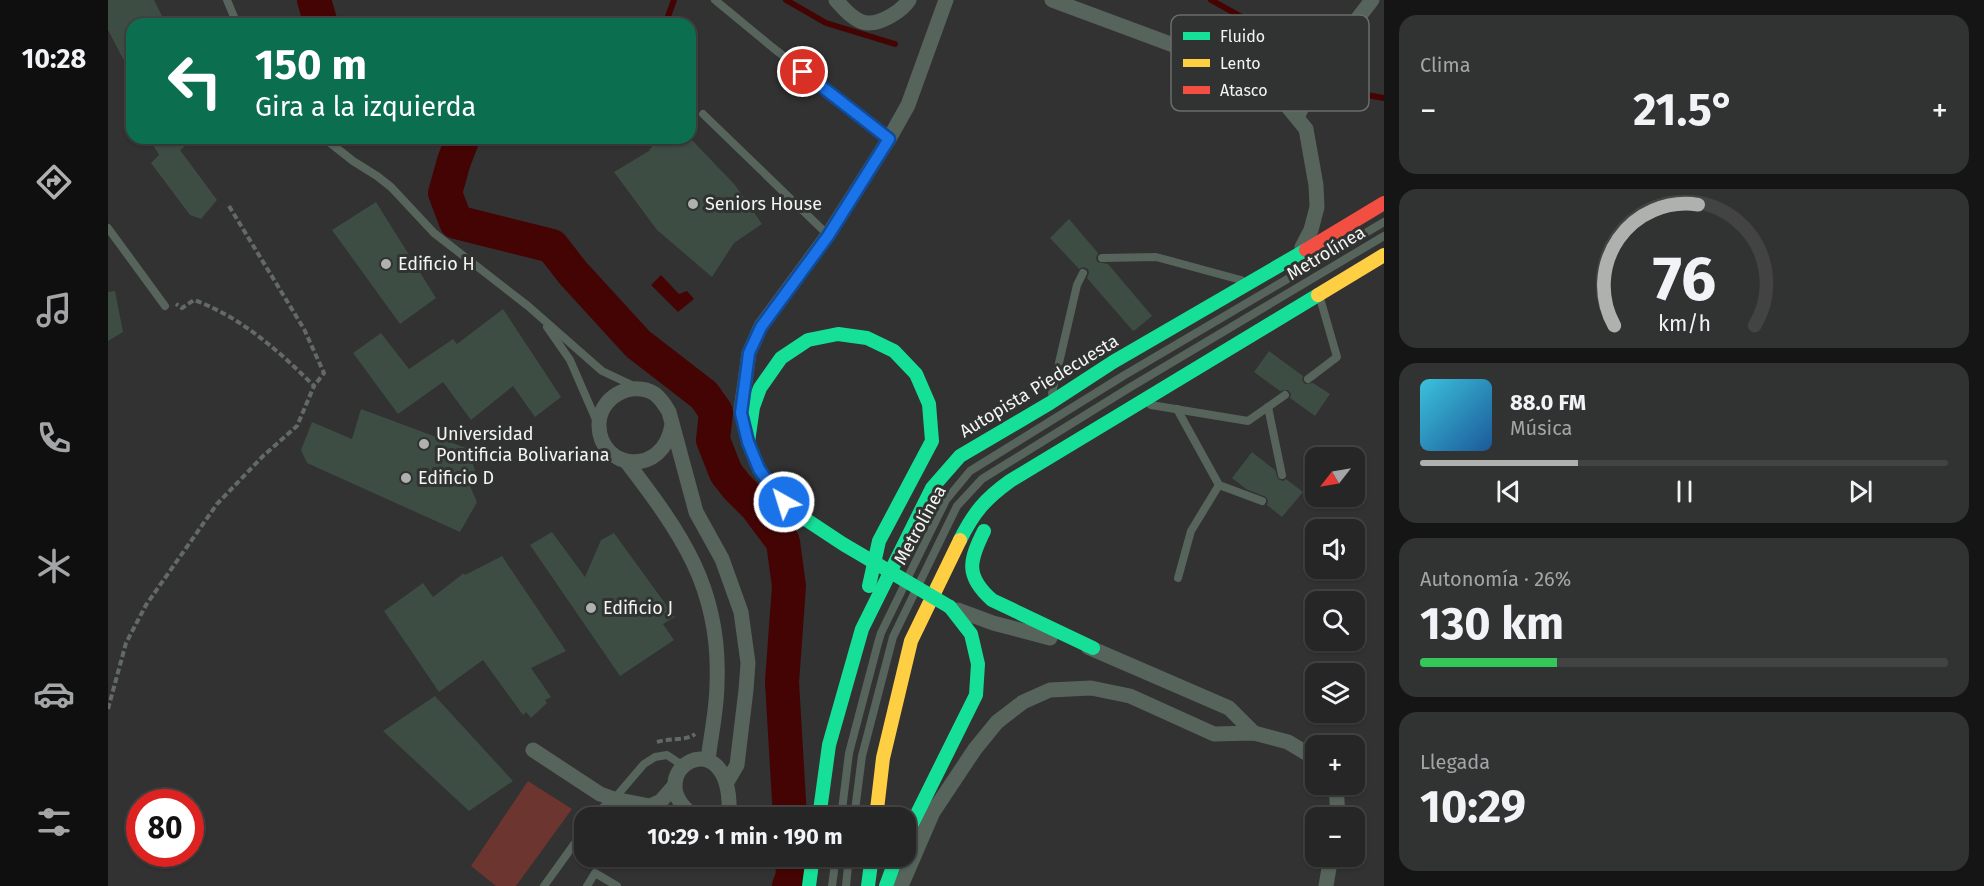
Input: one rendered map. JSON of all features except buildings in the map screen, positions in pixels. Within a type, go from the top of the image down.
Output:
[{"type":"highway","name":"Autopista Piedecuesta","points":[[821,807],[829,745],[862,628],[932,488],[960,456],[1050,403],[1113,362],[1384,203]]},
{"type":"highway","points":[[877,807],[883,758],[911,641],[972,516],[990,495],[1137,403],[1384,255]]},
{"type":"highway","points":[[862,628],[871,573],[879,541],[932,441],[930,401],[915,369],[892,349],[872,339],[850,334],[820,336],[793,348],[774,365],[759,388],[751,414],[748,442],[759,469],[776,493],[793,511],[843,544],[950,607],[971,634],[978,664],[976,695],[916,816]]},
{"type":"highway","points":[[1010,481],[973,553],[970,567],[973,580],[992,600],[1093,648]]},
{"type":"highway","points":[[809,886],[812,867]]},
{"type":"highway","points":[[868,886],[871,867]]},
{"type":"highway","points":[[886,886],[893,867]]},
{"type":"street","points":[[836,0],[850,15],[867,23],[889,18],[909,0]]},
{"type":"street","points":[[748,442],[741,413],[749,353],[761,327],[828,236],[908,105],[946,0]]},
{"type":"street","points":[[1052,0],[1171,44]]},
{"type":"street","points":[[1360,15],[1372,0]]},
{"type":"street","points":[[1292,111],[1306,129],[1316,185],[1317,207],[1311,230],[1298,255]]},
{"type":"street","points":[[1297,117],[1300,111]]},
{"type":"street","points":[[672,424],[670,438],[663,449],[653,458],[640,462],[626,461],[615,456],[601,437],[599,426],[604,406],[620,392],[641,389],[653,393],[663,401],[669,412],[696,512],[722,559],[741,612],[748,663],[737,765],[727,782]]},
{"type":"street","points":[[626,461],[663,509],[684,543],[697,567],[712,611],[717,636],[717,683],[708,760]]},
{"type":"street","points":[[950,607],[1032,635],[1093,648],[1229,708],[1254,733]]},
{"type":"street","points":[[901,886],[933,812],[975,749],[997,722],[1023,702],[1050,690],[1091,688],[1131,696],[1214,734],[1254,733],[1288,742],[1305,752]]},
{"type":"street","points":[[533,750],[600,794],[614,798],[650,806],[661,801],[675,785]]},
{"type":"street","points":[[685,807],[675,785],[677,771],[682,765],[697,759],[708,760],[720,769],[727,782],[728,807]]},
{"type":"street","points":[[1326,886],[1329,867]]},
{"type":"lane","points":[[227,0],[234,18]]},
{"type":"lane","points":[[715,0],[889,139]]},
{"type":"lane","points":[[703,114],[828,236]]},
{"type":"lane","points":[[332,144],[377,176],[434,233],[537,314],[602,371],[641,389]]},
{"type":"lane","name":"Metrolínea","points":[[842,807],[849,753],[881,633],[946,500],[970,471],[1123,376],[1384,222]]},
{"type":"lane","points":[[108,228],[165,306]]},
{"type":"lane","name":"Metrolínea","points":[[855,807],[861,756],[893,637],[957,506],[982,479],[1128,388],[1384,236]]},
{"type":"lane","points":[[1102,258],[1156,257],[1252,282]]},
{"type":"lane","points":[[1050,403],[1077,285],[1083,273]]},
{"type":"lane","points":[[1308,379],[1337,357],[1319,293]]},
{"type":"lane","points":[[537,314],[570,360],[599,426]]},
{"type":"lane","points":[[1137,403],[1248,421],[1285,395]]},
{"type":"lane","points":[[1268,407],[1282,475]]},
{"type":"lane","points":[[1177,409],[1219,485],[1262,501]]},
{"type":"lane","points":[[1178,578],[1191,531],[1219,485]]},
{"type":"lane","points":[[603,807],[644,764],[655,757],[667,755],[682,765]]},
{"type":"lane","points":[[543,886],[574,844]]},
{"type":"lane","points":[[832,886],[835,867]]},
{"type":"lane","points":[[846,886],[848,867]]},
{"type":"lane","points":[[586,886],[595,873],[617,886]]},
{"type":"path","points":[[108,709],[126,643],[146,605],[217,504],[263,456],[297,426],[314,386],[324,373],[304,329],[229,206]]},
{"type":"path","points":[[159,297],[171,300],[182,308],[194,300],[220,311],[280,351],[314,386]]},
{"type":"shaded area","points":[[661,275],[679,294],[687,291],[694,299],[678,312],[651,285]]},
{"type":"shaded area","points":[[528,781],[572,809],[516,886],[496,886],[471,866]]},
{"type":"waterway","points":[[314,0],[319,18]]},
{"type":"waterway","points":[[667,18],[674,0]]},
{"type":"waterway","points":[[786,0],[826,23],[895,44]]},
{"type":"waterway","points":[[1211,0],[1238,15]]},
{"type":"waterway","points":[[1369,95],[1384,98]]},
{"type":"waterway","points":[[461,144],[445,193],[456,222],[552,246],[573,273],[638,344],[704,395],[716,412],[713,440],[726,473],[757,507],[783,542],[789,586],[782,682],[789,807]]},
{"type":"waterway","points":[[789,886],[793,875],[793,867]]},
{"type":"traffic: fast","points":[[821,807],[829,745],[862,629],[932,488],[960,456],[1050,403],[1113,362],[1306,250]]},
{"type":"traffic: fast","points":[[960,540],[981,507],[1010,481],[1318,295]]},
{"type":"traffic: fast","points":[[748,442],[753,407],[760,388],[781,358],[808,340],[838,334],[867,338],[894,351],[916,374],[929,404],[932,441],[879,541],[869,586]]},
{"type":"traffic: fast","points":[[748,442],[759,469],[775,493],[793,511],[843,544],[950,607]]},
{"type":"traffic: fast","points":[[984,531],[975,551],[972,568],[977,583],[983,591],[992,600],[1093,648]]},
{"type":"traffic: fast","points":[[916,816],[976,695],[978,664],[971,634],[950,607]]},
{"type":"traffic: fast","points":[[809,886],[812,867]]},
{"type":"traffic: fast","points":[[868,886],[871,867]]},
{"type":"traffic: fast","points":[[886,886],[893,867]]},
{"type":"traffic: slow","points":[[1318,295],[1384,255]]},
{"type":"traffic: slow","points":[[877,807],[883,758],[911,641],[960,540]]},
{"type":"traffic: jam","points":[[1306,250],[1384,203]]},
{"type":"place","name":"Seniors House","points":[[693,204]]},
{"type":"place","name":"Edificio H","points":[[386,264]]},
{"type":"place","name":"Universidad Pontificia Bolivariana","points":[[424,444]]},
{"type":"place","name":"Edificio D","points":[[406,478]]},
{"type":"place","name":"Edificio J","points":[[591,608]]},
{"type":"route","points":[[784,502],[759,469],[748,442],[741,413],[749,353],[761,327],[828,236],[889,139],[803,72]]}]
